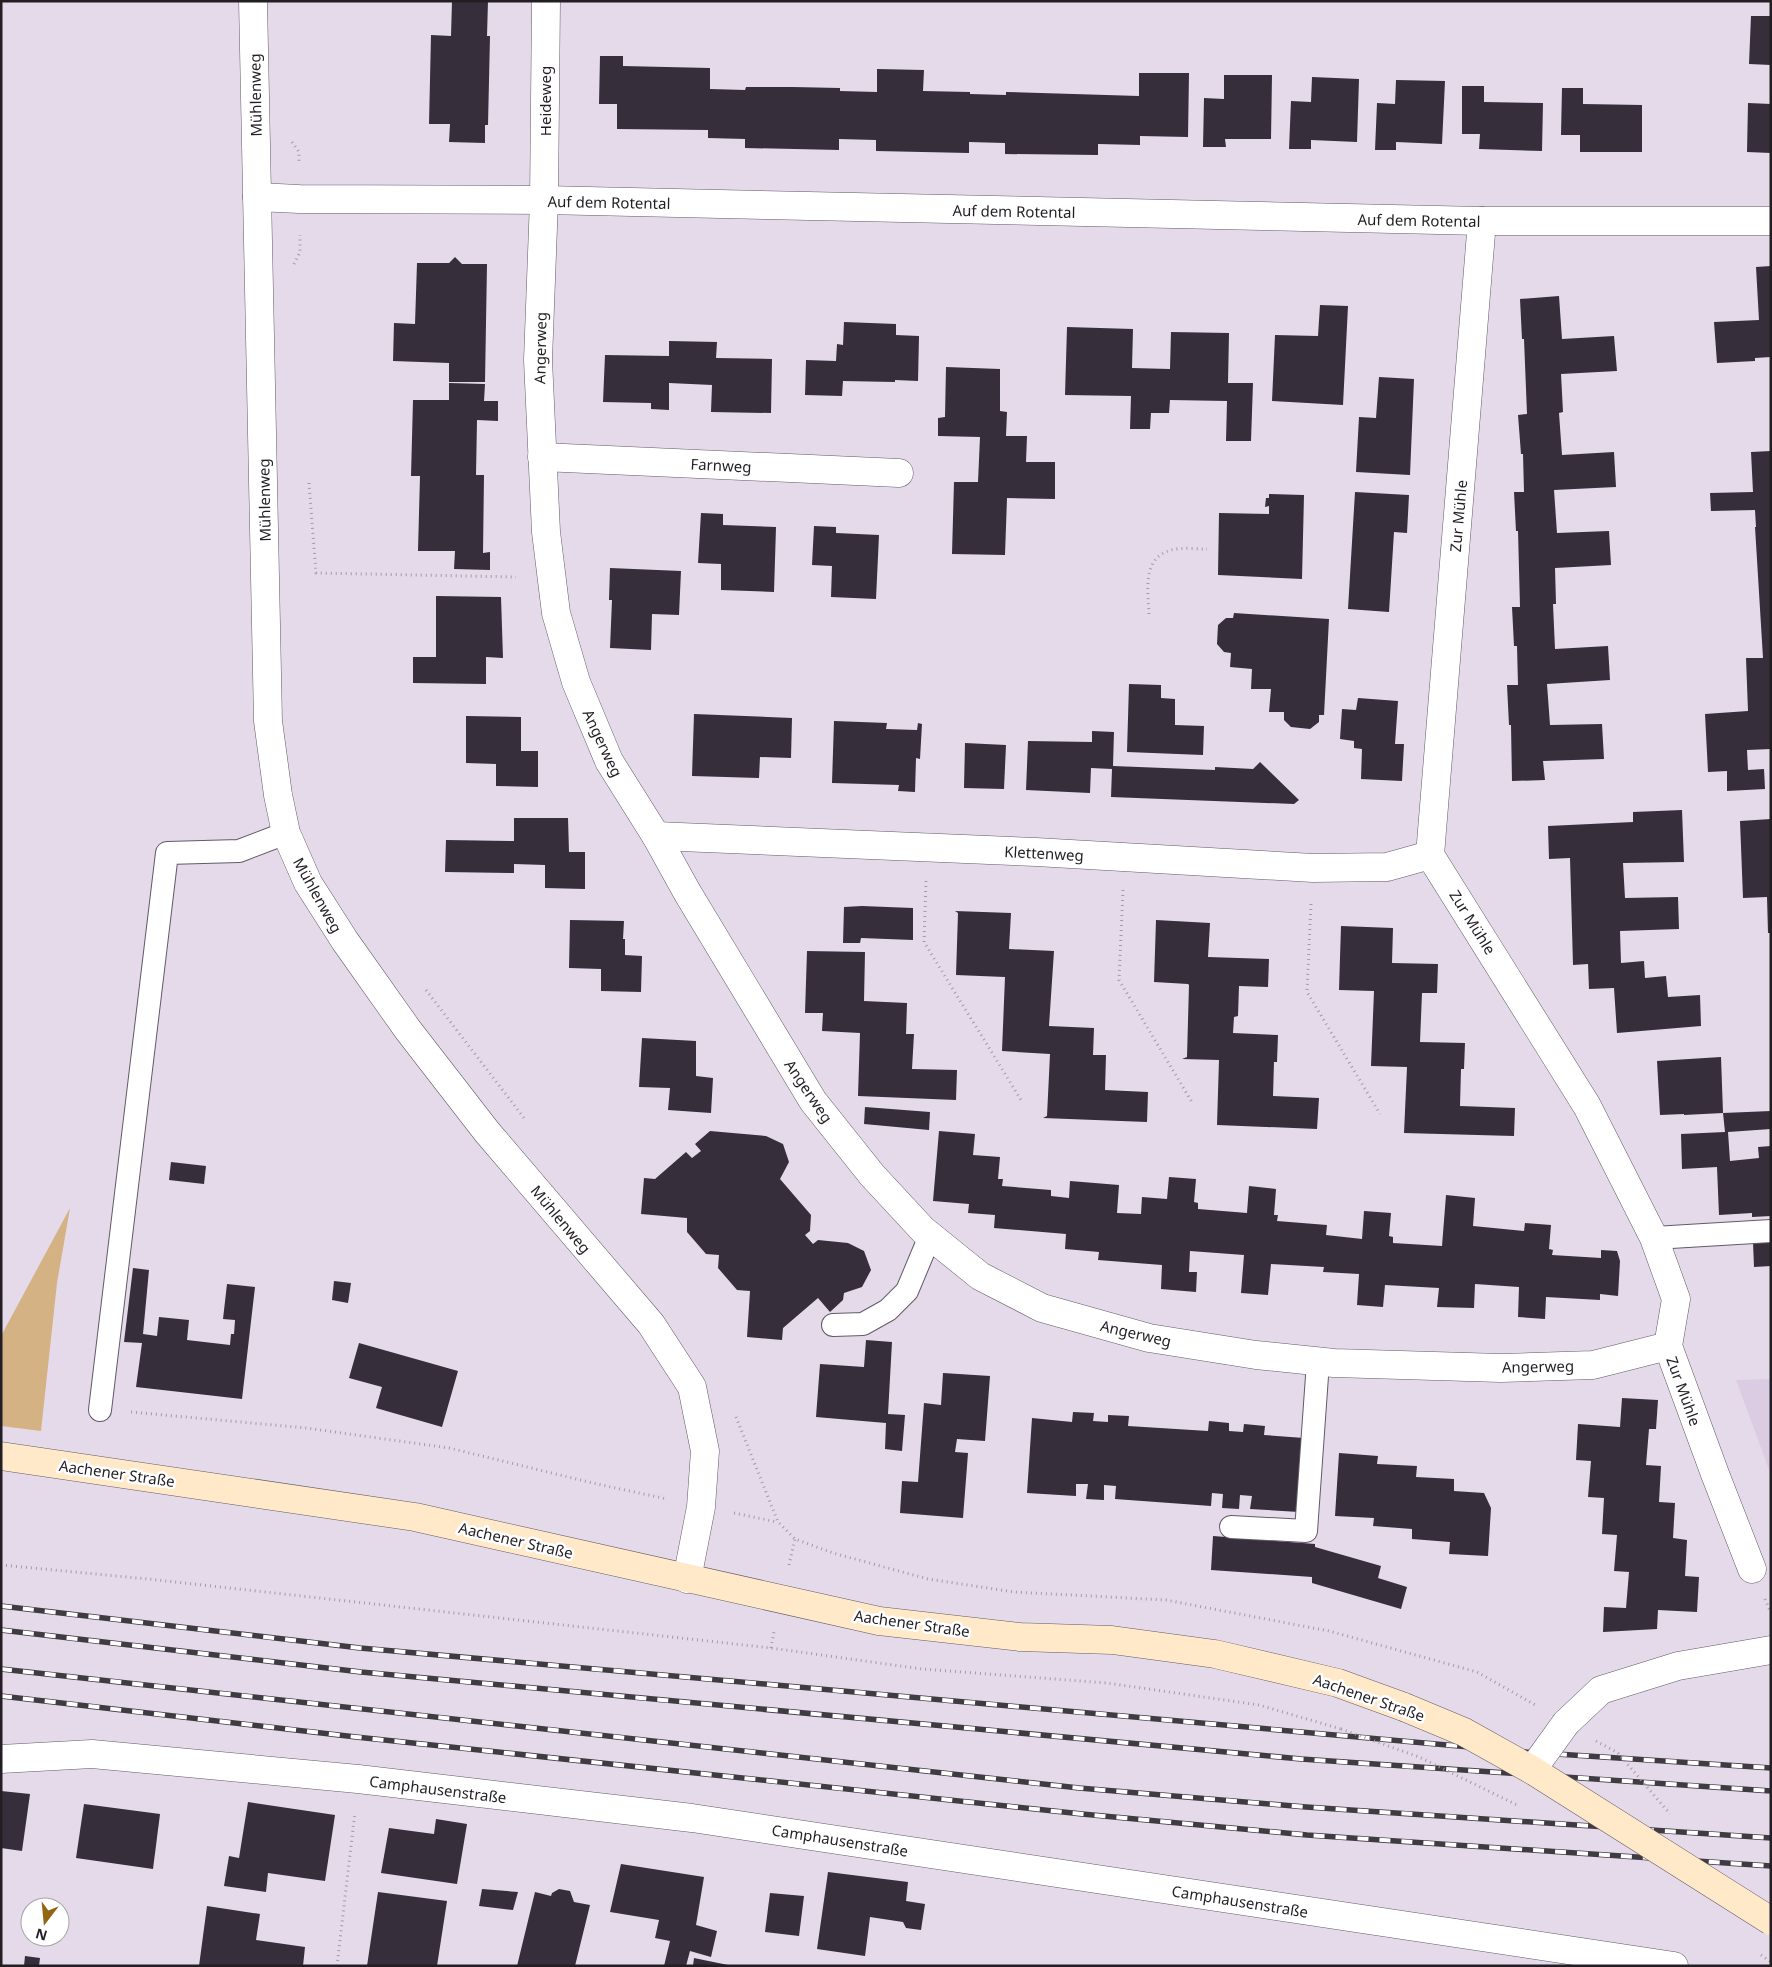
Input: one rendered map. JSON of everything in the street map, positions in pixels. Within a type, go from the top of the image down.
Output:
[{"type":"main road","name":"Aachener Straße","points":[[1,1456],[415,1517],[879,1621],[1020,1638],[1112,1640],[1215,1654],[1338,1683],[1404,1707],[1464,1732],[1532,1770],[1771,1921]]},
{"type":"street","name":"Mühlenweg","points":[[253,1],[268,721],[278,795],[286,833],[308,883],[345,941],[408,1030],[487,1132],[651,1324],[692,1387],[705,1451],[701,1507],[687,1578]]},
{"type":"street","name":"Heideweg","points":[[544,200],[546,1]]},
{"type":"street","name":"Auf dem Rotental","points":[[257,197],[299,199],[544,200],[1482,221],[1771,221]]},
{"type":"street","name":"Angerweg","points":[[544,200],[538,360],[546,532],[556,613],[576,682],[609,762],[656,836],[687,892],[813,1101],[872,1175],[930,1236],[980,1276],[1042,1308],[1149,1338],[1256,1355],[1318,1362],[1501,1368],[1593,1365],[1668,1346]]},
{"type":"street","name":"Zur Mühle","points":[[1482,221],[1430,855],[1588,1106],[1654,1238],[1676,1299],[1668,1346],[1752,1569]]},
{"type":"street","name":"Farnweg","points":[[542,457],[899,473]]},
{"type":"street","name":"Klettenweg","points":[[656,836],[1124,857],[1313,868],[1387,867],[1430,855]]},
{"type":"street","points":[[1532,1770],[1566,1723],[1601,1690],[1678,1666],[1771,1650]]},
{"type":"street","name":"Camphausenstraße","points":[[1,1759],[92,1754],[358,1780],[692,1818],[1674,1966]]},
{"type":"lane","points":[[100,1410],[167,852],[239,851],[286,833]]},
{"type":"lane","points":[[1654,1238],[1771,1231]]},
{"type":"lane","points":[[833,1325],[863,1324],[888,1310],[907,1291],[930,1236]]},
{"type":"lane","points":[[1231,1527],[1306,1531],[1318,1362]]},
{"type":"path","points":[[290,140],[299,152],[300,252],[294,266]]},
{"type":"path","points":[[309,483],[316,573],[552,577]]},
{"type":"path","points":[[1149,614],[1147,578],[1152,564],[1159,555],[1173,549],[1207,549]]},
{"type":"path","points":[[928,848],[924,942],[1020,1100]]},
{"type":"path","points":[[1124,857],[1119,980],[1193,1104]]},
{"type":"path","points":[[1313,868],[1307,992],[1380,1114]]},
{"type":"path","points":[[425,990],[528,1123]]},
{"type":"path","points":[[733,1409],[778,1522],[795,1539],[833,1553],[928,1579],[1014,1592],[1166,1600],[1329,1631],[1478,1672],[1618,1753],[1673,1817]]},
{"type":"path","points":[[100,1410],[306,1428],[449,1448],[597,1484],[778,1522]]},
{"type":"path","points":[[1,1565],[158,1580],[751,1646],[922,1670],[1107,1683],[1259,1705],[1341,1729],[1419,1757],[1527,1810]]},
{"type":"path","points":[[337,1966],[358,1780]]},
{"type":"path","points":[[1754,1951],[1771,1962]]},
{"type":"shaded area","points":[[70,1208],[57,1283],[41,1431],[1,1426],[1,1336]]},
{"type":"shaded area","points":[[1771,1379],[1771,1475],[1736,1380]]},
{"type":"building","points":[[452,1],[488,1],[487,36],[490,36],[488,125],[485,125],[485,143],[449,142],[450,124],[429,124],[431,35],[451,36]]},
{"type":"building","points":[[1751,16],[1771,16],[1771,65],[1749,64]]},
{"type":"building","points":[[600,56],[623,56],[623,66],[710,68],[710,89],[745,90],[746,87],[793,87],[840,88],[840,91],[877,92],[877,69],[924,70],[923,91],[1006,95],[1006,92],[1139,96],[1139,73],[1189,73],[1188,137],[1140,136],[1140,145],[1098,144],[1098,155],[1005,154],[1005,143],[969,142],[969,153],[876,151],[876,140],[839,139],[839,150],[745,148],[745,139],[708,138],[708,130],[617,129],[617,104],[599,104]]},
{"type":"building","points":[[1224,75],[1272,75],[1271,139],[1225,139],[1226,147],[1203,147],[1204,98],[1224,99]]},
{"type":"building","points":[[1312,77],[1359,79],[1357,142],[1311,140],[1311,149],[1289,149],[1291,101],[1311,102]]},
{"type":"building","points":[[1396,80],[1445,81],[1442,144],[1396,142],[1396,150],[1375,150],[1377,103],[1395,104]]},
{"type":"building","points":[[1462,86],[1484,86],[1484,102],[1543,103],[1542,151],[1479,149],[1480,134],[1462,134]]},
{"type":"building","points":[[1562,88],[1583,88],[1583,104],[1642,105],[1642,152],[1580,152],[1580,135],[1561,135]]},
{"type":"building","points":[[1748,103],[1771,104],[1771,153],[1747,152]]},
{"type":"building","points":[[455,257],[462,264],[487,264],[485,382],[449,382],[449,363],[393,361],[394,323],[415,324],[417,263],[449,263]]},
{"type":"building","points":[[1771,266],[1771,357],[1755,358],[1755,361],[1717,363],[1714,322],[1759,320],[1756,267]]},
{"type":"building","points":[[1559,296],[1562,339],[1614,336],[1617,371],[1561,374],[1563,412],[1559,413],[1562,455],[1614,452],[1616,487],[1554,490],[1557,533],[1609,531],[1611,565],[1555,568],[1556,604],[1553,604],[1555,649],[1608,646],[1610,680],[1547,684],[1550,725],[1602,724],[1604,759],[1543,761],[1545,780],[1512,781],[1511,725],[1509,725],[1507,685],[1518,685],[1517,646],[1514,646],[1512,607],[1520,607],[1518,531],[1516,531],[1514,492],[1524,492],[1523,454],[1521,454],[1518,415],[1527,414],[1524,339],[1522,339],[1520,299]]},
{"type":"building","points":[[1320,305],[1348,306],[1343,405],[1272,401],[1275,335],[1318,336]]},
{"type":"building","points":[[844,322],[896,324],[896,335],[919,336],[918,381],[843,381],[842,396],[805,395],[806,360],[836,361],[837,344],[843,345]]},
{"type":"building","points":[[1067,327],[1133,329],[1132,368],[1170,369],[1171,332],[1229,333],[1228,383],[1253,383],[1251,441],[1226,441],[1227,401],[1170,400],[1169,413],[1151,413],[1150,429],[1130,429],[1131,396],[1065,395]]},
{"type":"building","points":[[669,341],[717,342],[716,358],[772,359],[771,413],[711,412],[712,385],[669,383],[669,410],[651,409],[651,403],[603,402],[605,355],[669,356]]},
{"type":"building","points":[[946,367],[1000,369],[1000,411],[1007,412],[1006,436],[1027,436],[1026,462],[1055,462],[1055,499],[1007,498],[1005,555],[952,554],[954,482],[978,482],[980,437],[938,436],[938,418],[945,417]]},
{"type":"building","points":[[1379,377],[1414,379],[1410,475],[1356,472],[1359,417],[1376,418]]},
{"type":"building","points":[[449,383],[485,384],[484,401],[498,401],[498,421],[477,420],[476,475],[484,475],[483,553],[490,552],[490,570],[454,569],[455,551],[418,551],[420,476],[411,476],[413,400],[449,400]]},
{"type":"building","points":[[1771,451],[1771,749],[1747,750],[1748,770],[1764,769],[1765,789],[1727,791],[1727,771],[1708,772],[1705,714],[1748,711],[1746,658],[1763,658],[1756,527],[1755,510],[1711,511],[1710,493],[1753,492],[1751,452]]},
{"type":"building","points":[[1355,492],[1409,495],[1407,533],[1394,532],[1389,612],[1348,609]]},
{"type":"building","points":[[1269,494],[1304,495],[1302,579],[1218,575],[1219,513],[1269,514],[1269,506],[1265,507],[1266,498],[1269,498]]},
{"type":"building","points":[[701,513],[723,514],[723,525],[776,527],[774,592],[721,590],[721,564],[698,563]]},
{"type":"building","points":[[814,526],[836,527],[836,533],[879,535],[876,599],[831,597],[832,566],[812,565]]},
{"type":"building","points":[[610,568],[681,571],[679,615],[652,614],[651,650],[610,648],[612,600],[609,600]]},
{"type":"building","points":[[436,596],[501,597],[503,658],[486,657],[486,684],[413,683],[413,657],[436,657]]},
{"type":"building","points":[[1234,613],[1329,619],[1324,715],[1319,715],[1319,722],[1310,729],[1291,727],[1284,720],[1284,712],[1269,712],[1271,689],[1251,689],[1252,669],[1230,667],[1231,653],[1224,652],[1217,644],[1218,625],[1226,618],[1233,618]]},
{"type":"building","points":[[1129,684],[1161,685],[1161,698],[1175,699],[1175,725],[1204,726],[1203,755],[1127,752]]},
{"type":"building","points":[[1358,698],[1398,701],[1395,744],[1404,744],[1402,781],[1361,779],[1362,749],[1354,748],[1354,741],[1340,739],[1342,709],[1356,710]]},
{"type":"building","points":[[694,714],[792,718],[791,758],[760,757],[759,778],[692,776]]},
{"type":"building","points":[[466,716],[521,717],[521,751],[538,751],[538,787],[496,786],[496,764],[466,763]]},
{"type":"building","points":[[834,721],[887,723],[886,729],[917,730],[918,723],[922,724],[920,759],[916,758],[915,792],[898,791],[899,785],[832,783]]},
{"type":"building","points":[[1092,731],[1114,732],[1113,766],[1215,770],[1215,767],[1253,769],[1260,762],[1299,800],[1294,804],[1111,797],[1112,769],[1091,768],[1090,793],[1026,790],[1028,741],[1092,742]]},
{"type":"building","points":[[965,743],[1006,745],[1004,789],[964,788]]},
{"type":"building","points":[[1682,810],[1684,862],[1623,863],[1625,898],[1678,897],[1679,929],[1620,931],[1621,963],[1644,961],[1645,978],[1666,976],[1668,997],[1700,995],[1701,1026],[1617,1033],[1614,988],[1589,989],[1588,964],[1573,965],[1570,858],[1549,859],[1548,826],[1633,822],[1633,812]]},
{"type":"building","points":[[514,818],[568,818],[569,852],[585,852],[585,889],[545,888],[545,865],[514,864],[514,873],[445,872],[446,840],[514,841]]},
{"type":"building","points":[[1771,819],[1771,933],[1768,933],[1767,897],[1743,898],[1740,821]]},
{"type":"building","points":[[844,907],[913,908],[913,940],[861,938],[860,943],[843,943]]},
{"type":"building","points":[[955,911],[1011,913],[1009,949],[1054,951],[1049,1026],[1094,1028],[1093,1055],[1106,1055],[1105,1090],[1148,1092],[1147,1122],[1043,1118],[1047,1116],[1050,1054],[1002,1051],[1005,977],[956,975],[958,913]]},
{"type":"building","points":[[570,920],[624,921],[623,939],[625,939],[625,955],[642,956],[641,992],[601,991],[601,969],[569,968]]},
{"type":"building","points":[[1156,920],[1210,923],[1208,957],[1269,959],[1268,987],[1239,986],[1238,1016],[1234,1017],[1233,1033],[1278,1035],[1277,1062],[1274,1062],[1273,1096],[1319,1098],[1317,1129],[1217,1125],[1219,1060],[1182,1059],[1187,1057],[1189,985],[1154,982]]},
{"type":"building","points":[[1341,926],[1393,928],[1392,963],[1438,964],[1437,993],[1422,993],[1420,1042],[1465,1043],[1464,1069],[1461,1069],[1460,1106],[1515,1108],[1514,1136],[1404,1133],[1407,1067],[1371,1066],[1374,991],[1339,990]]},
{"type":"building","points":[[807,951],[865,952],[864,1001],[907,1003],[906,1034],[914,1034],[912,1069],[957,1070],[956,1100],[858,1096],[860,1033],[822,1031],[823,1013],[805,1013]]},
{"type":"building","points":[[642,1038],[696,1041],[696,1076],[713,1078],[711,1113],[668,1110],[670,1088],[639,1087]]},
{"type":"building","points":[[1721,1057],[1723,1113],[1660,1115],[1657,1061]]},
{"type":"building","points":[[865,1107],[930,1112],[929,1130],[864,1124]]},
{"type":"building","points":[[1771,1111],[1771,1129],[1728,1132],[1730,1161],[1759,1158],[1758,1147],[1771,1146],[1771,1216],[1752,1217],[1752,1213],[1719,1215],[1717,1167],[1682,1169],[1681,1134],[1725,1132],[1723,1113]]},
{"type":"building","points":[[710,1131],[766,1136],[783,1144],[789,1162],[780,1179],[811,1215],[810,1231],[805,1235],[813,1244],[818,1240],[848,1243],[864,1251],[871,1270],[862,1287],[844,1293],[843,1300],[830,1312],[818,1298],[783,1328],[782,1340],[747,1337],[750,1291],[737,1290],[718,1268],[719,1255],[706,1254],[687,1232],[687,1218],[641,1214],[644,1178],[655,1179],[686,1152],[692,1158],[701,1151],[695,1144]]},
{"type":"building","points":[[939,1131],[975,1134],[973,1155],[1000,1157],[998,1179],[1003,1179],[1002,1186],[1051,1190],[1051,1196],[1069,1198],[1070,1181],[1119,1185],[1117,1213],[1141,1214],[1142,1197],[1167,1199],[1169,1177],[1196,1179],[1194,1202],[1198,1203],[1198,1209],[1247,1213],[1249,1186],[1276,1189],[1274,1215],[1278,1215],[1277,1221],[1327,1225],[1326,1235],[1362,1239],[1364,1211],[1391,1213],[1389,1236],[1393,1237],[1393,1243],[1442,1246],[1446,1195],[1475,1198],[1473,1226],[1524,1231],[1525,1223],[1551,1225],[1549,1249],[1553,1250],[1552,1255],[1601,1258],[1601,1250],[1617,1251],[1620,1261],[1618,1296],[1600,1294],[1600,1300],[1546,1297],[1545,1319],[1518,1317],[1519,1287],[1475,1284],[1474,1308],[1437,1307],[1439,1288],[1385,1285],[1383,1307],[1357,1305],[1359,1274],[1323,1272],[1324,1267],[1271,1264],[1268,1295],[1241,1293],[1244,1255],[1190,1251],[1189,1272],[1197,1272],[1196,1292],[1161,1289],[1162,1265],[1098,1260],[1099,1252],[1065,1249],[1066,1234],[994,1228],[995,1215],[968,1213],[969,1204],[933,1201]]},
{"type":"building","points":[[171,1162],[206,1166],[204,1184],[169,1180]]},
{"type":"building","points":[[1771,1241],[1771,1266],[1754,1267],[1753,1242]]},
{"type":"building","points":[[133,1268],[149,1270],[143,1334],[157,1336],[159,1317],[189,1320],[187,1340],[230,1345],[231,1334],[234,1334],[235,1320],[223,1319],[227,1284],[255,1287],[242,1399],[136,1387],[142,1343],[124,1342]]},
{"type":"building","points":[[334,1281],[351,1283],[348,1303],[332,1300]]},
{"type":"building","points":[[866,1340],[892,1342],[888,1414],[905,1415],[902,1451],[885,1449],[886,1423],[816,1417],[820,1364],[864,1367]]},
{"type":"building","points":[[359,1343],[458,1371],[442,1427],[376,1408],[382,1387],[349,1378]]},
{"type":"building","points":[[943,1373],[990,1376],[985,1441],[957,1439],[955,1452],[968,1453],[963,1518],[900,1513],[902,1481],[918,1482],[924,1403],[941,1405]]},
{"type":"building","points":[[1622,1398],[1658,1400],[1656,1429],[1649,1429],[1646,1465],[1661,1466],[1659,1502],[1675,1503],[1673,1538],[1687,1540],[1685,1576],[1699,1577],[1697,1612],[1658,1610],[1657,1629],[1603,1632],[1604,1607],[1626,1608],[1629,1572],[1614,1571],[1617,1535],[1602,1534],[1604,1498],[1588,1497],[1591,1461],[1576,1460],[1578,1424],[1620,1427]]},
{"type":"building","points":[[1073,1412],[1094,1413],[1093,1421],[1108,1422],[1108,1415],[1129,1416],[1128,1426],[1208,1431],[1209,1421],[1229,1423],[1229,1431],[1243,1432],[1244,1424],[1265,1426],[1264,1435],[1304,1438],[1299,1512],[1250,1509],[1252,1496],[1240,1495],[1239,1509],[1222,1508],[1223,1494],[1212,1493],[1211,1506],[1115,1499],[1116,1486],[1104,1485],[1104,1500],[1086,1499],[1088,1484],[1076,1484],[1076,1496],[1027,1493],[1032,1418],[1072,1422]]},
{"type":"building","points":[[1339,1453],[1378,1456],[1377,1464],[1417,1466],[1416,1477],[1454,1479],[1454,1491],[1484,1493],[1491,1508],[1488,1556],[1449,1554],[1450,1542],[1412,1539],[1412,1529],[1373,1526],[1374,1518],[1335,1516]]},
{"type":"building","points":[[1213,1536],[1315,1544],[1315,1547],[1381,1566],[1378,1578],[1407,1587],[1401,1609],[1312,1583],[1312,1577],[1211,1570]]},
{"type":"building","points":[[1,1791],[30,1794],[22,1851],[1,1848]]},
{"type":"building","points":[[248,1802],[335,1815],[325,1881],[268,1873],[266,1892],[224,1886],[229,1856],[239,1858]]},
{"type":"building","points":[[84,1804],[160,1814],[153,1869],[76,1858]]},
{"type":"building","points":[[436,1819],[467,1824],[457,1884],[381,1873],[389,1828],[434,1834]]},
{"type":"building","points":[[621,1864],[704,1877],[696,1925],[717,1931],[711,1957],[690,1951],[686,1966],[664,1966],[670,1941],[655,1938],[659,1920],[610,1912]]},
{"type":"building","points":[[828,1872],[908,1882],[906,1901],[925,1904],[921,1930],[906,1928],[903,1922],[870,1917],[865,1956],[817,1949]]},
{"type":"building","points":[[482,1889],[518,1892],[513,1910],[479,1906]]},
{"type":"building","points":[[559,1889],[570,1891],[574,1902],[590,1905],[575,1966],[517,1966],[535,1892],[551,1896],[552,1893]]},
{"type":"building","points":[[378,1892],[447,1901],[437,1966],[367,1966]]},
{"type":"building","points":[[770,1893],[804,1896],[799,1936],[765,1932]]},
{"type":"building","points":[[207,1906],[260,1914],[256,1940],[305,1947],[303,1966],[199,1966]]},
{"type":"building","points":[[25,1956],[40,1958],[39,1966],[24,1966]]},
{"type":"building","points":[[694,1958],[728,1965],[728,1966],[693,1966]]},
{"type":"railway","points":[[1,1606],[360,1648],[1526,1752],[1771,1768]]},
{"type":"railway","points":[[1,1630],[361,1672],[1301,1759],[1771,1791]]},
{"type":"railway","points":[[1,1669],[1079,1788],[1306,1807],[1771,1838]]},
{"type":"railway","points":[[1,1696],[356,1737],[1082,1814],[1307,1835],[1771,1866]]}]
